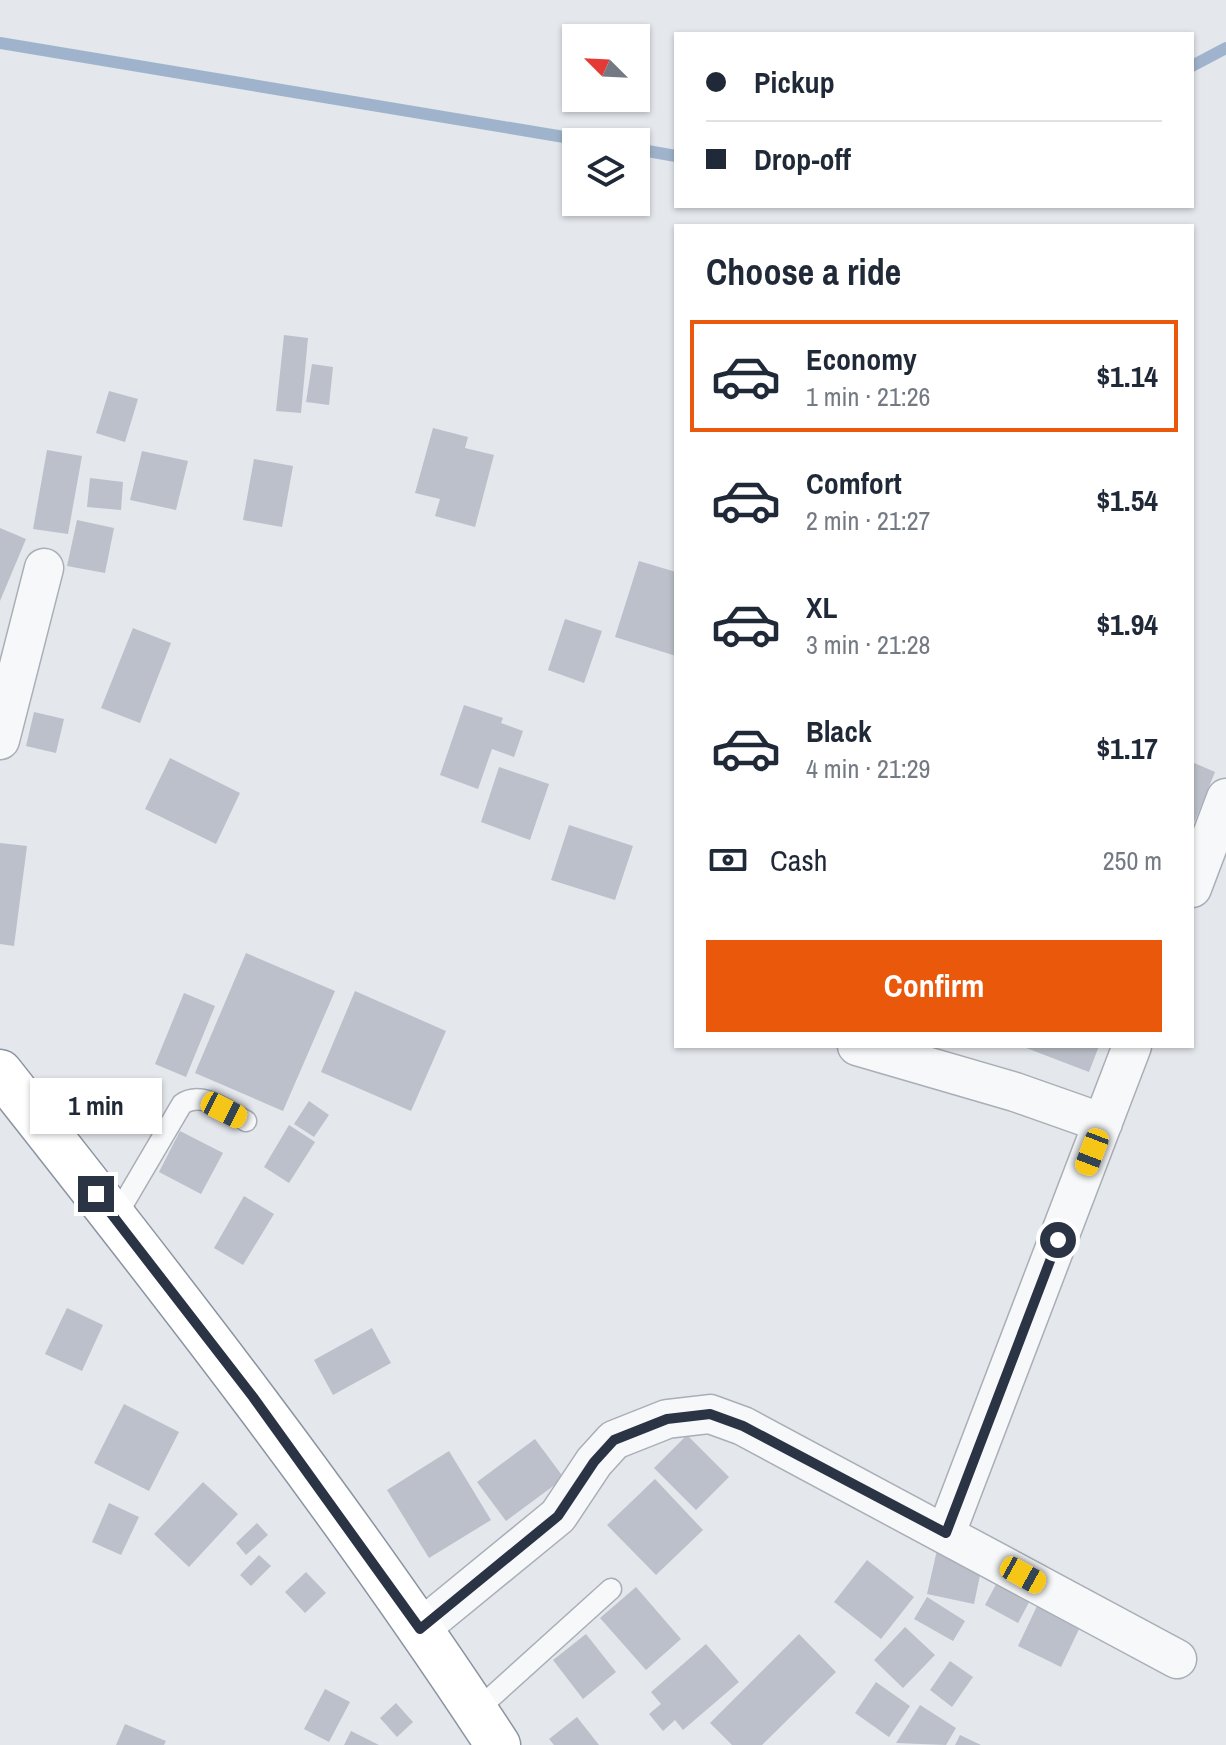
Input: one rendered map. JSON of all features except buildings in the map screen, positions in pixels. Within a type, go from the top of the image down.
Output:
[{"type":"highway","points":[[0,1072],[253,1397],[420,1629],[487,1728]]},
{"type":"street","points":[[0,740],[44,568]]},
{"type":"street","points":[[1194,883],[1226,798]]},
{"type":"street","points":[[864,1048],[1015,1092],[1103,1123]]},
{"type":"street","points":[[946,1533],[1131,1048]]},
{"type":"street","points":[[420,1629],[558,1516],[594,1462],[614,1440],[667,1419],[710,1414],[743,1426],[1177,1659]]},
{"type":"lane","points":[[115,1218],[182,1104],[190,1098],[201,1098],[246,1121]]},
{"type":"lane","points":[[487,1728],[611,1589]]},
{"type":"waterway","points":[[0,43],[562,137]]},
{"type":"waterway","points":[[1194,65],[1226,48]]},
{"type":"waterway","points":[[650,151],[674,156]]},
{"type":"route","points":[[96,1194],[253,1397],[420,1629],[558,1516],[594,1462],[614,1440],[667,1419],[710,1414],[743,1426],[946,1533],[1058,1240]]}]
